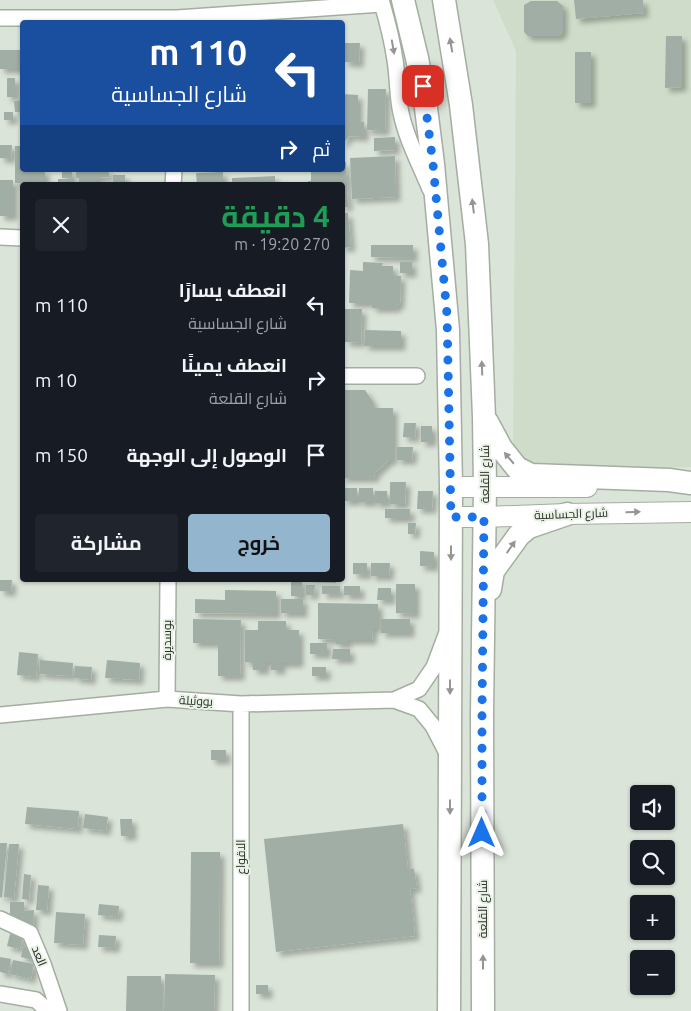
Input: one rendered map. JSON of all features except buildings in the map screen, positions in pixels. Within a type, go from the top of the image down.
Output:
[{"type":"main road","name":"شارع القلعة","points":[[444,0],[461,105],[477,244],[484,416],[483,1011]]},
{"type":"main road","points":[[389,1],[418,58],[425,100],[437,207],[448,330],[451,487],[449,1011]]},
{"type":"main road","points":[[484,416],[501,448],[517,468],[531,475],[669,480],[691,483]]},
{"type":"main road","points":[[484,624],[493,571],[519,535],[529,527],[567,514]]},
{"type":"street","points":[[0,18],[176,20],[389,1]]},
{"type":"street","points":[[0,237],[20,238]]},
{"type":"street","points":[[345,376],[417,376]]},
{"type":"street","name":"شارع الجساسية","points":[[451,487],[691,488]]},
{"type":"street","name":"شارع الجساسية","points":[[451,517],[691,512]]},
{"type":"street","name":"بوسديرة","points":[[167,700],[168,582]]},
{"type":"street","name":"بووثيلة","points":[[394,700],[419,689],[434,667],[450,621]]},
{"type":"street","name":"بووثيلة","points":[[0,715],[167,700],[241,704],[394,700],[419,709],[433,726],[450,758]]},
{"type":"street","name":"الاقواع","points":[[241,704],[241,1011]]},
{"type":"street","name":"العد","points":[[0,919],[30,933],[59,1011]]},
{"type":"street","points":[[0,994],[36,1000],[48,1011]]},
{"type":"shaded area","points":[[493,0],[691,0],[691,467],[533,470],[513,452],[516,51]]},
{"type":"route","points":[[423,86],[433,164],[447,314],[451,517],[484,517],[482,833]]}]
